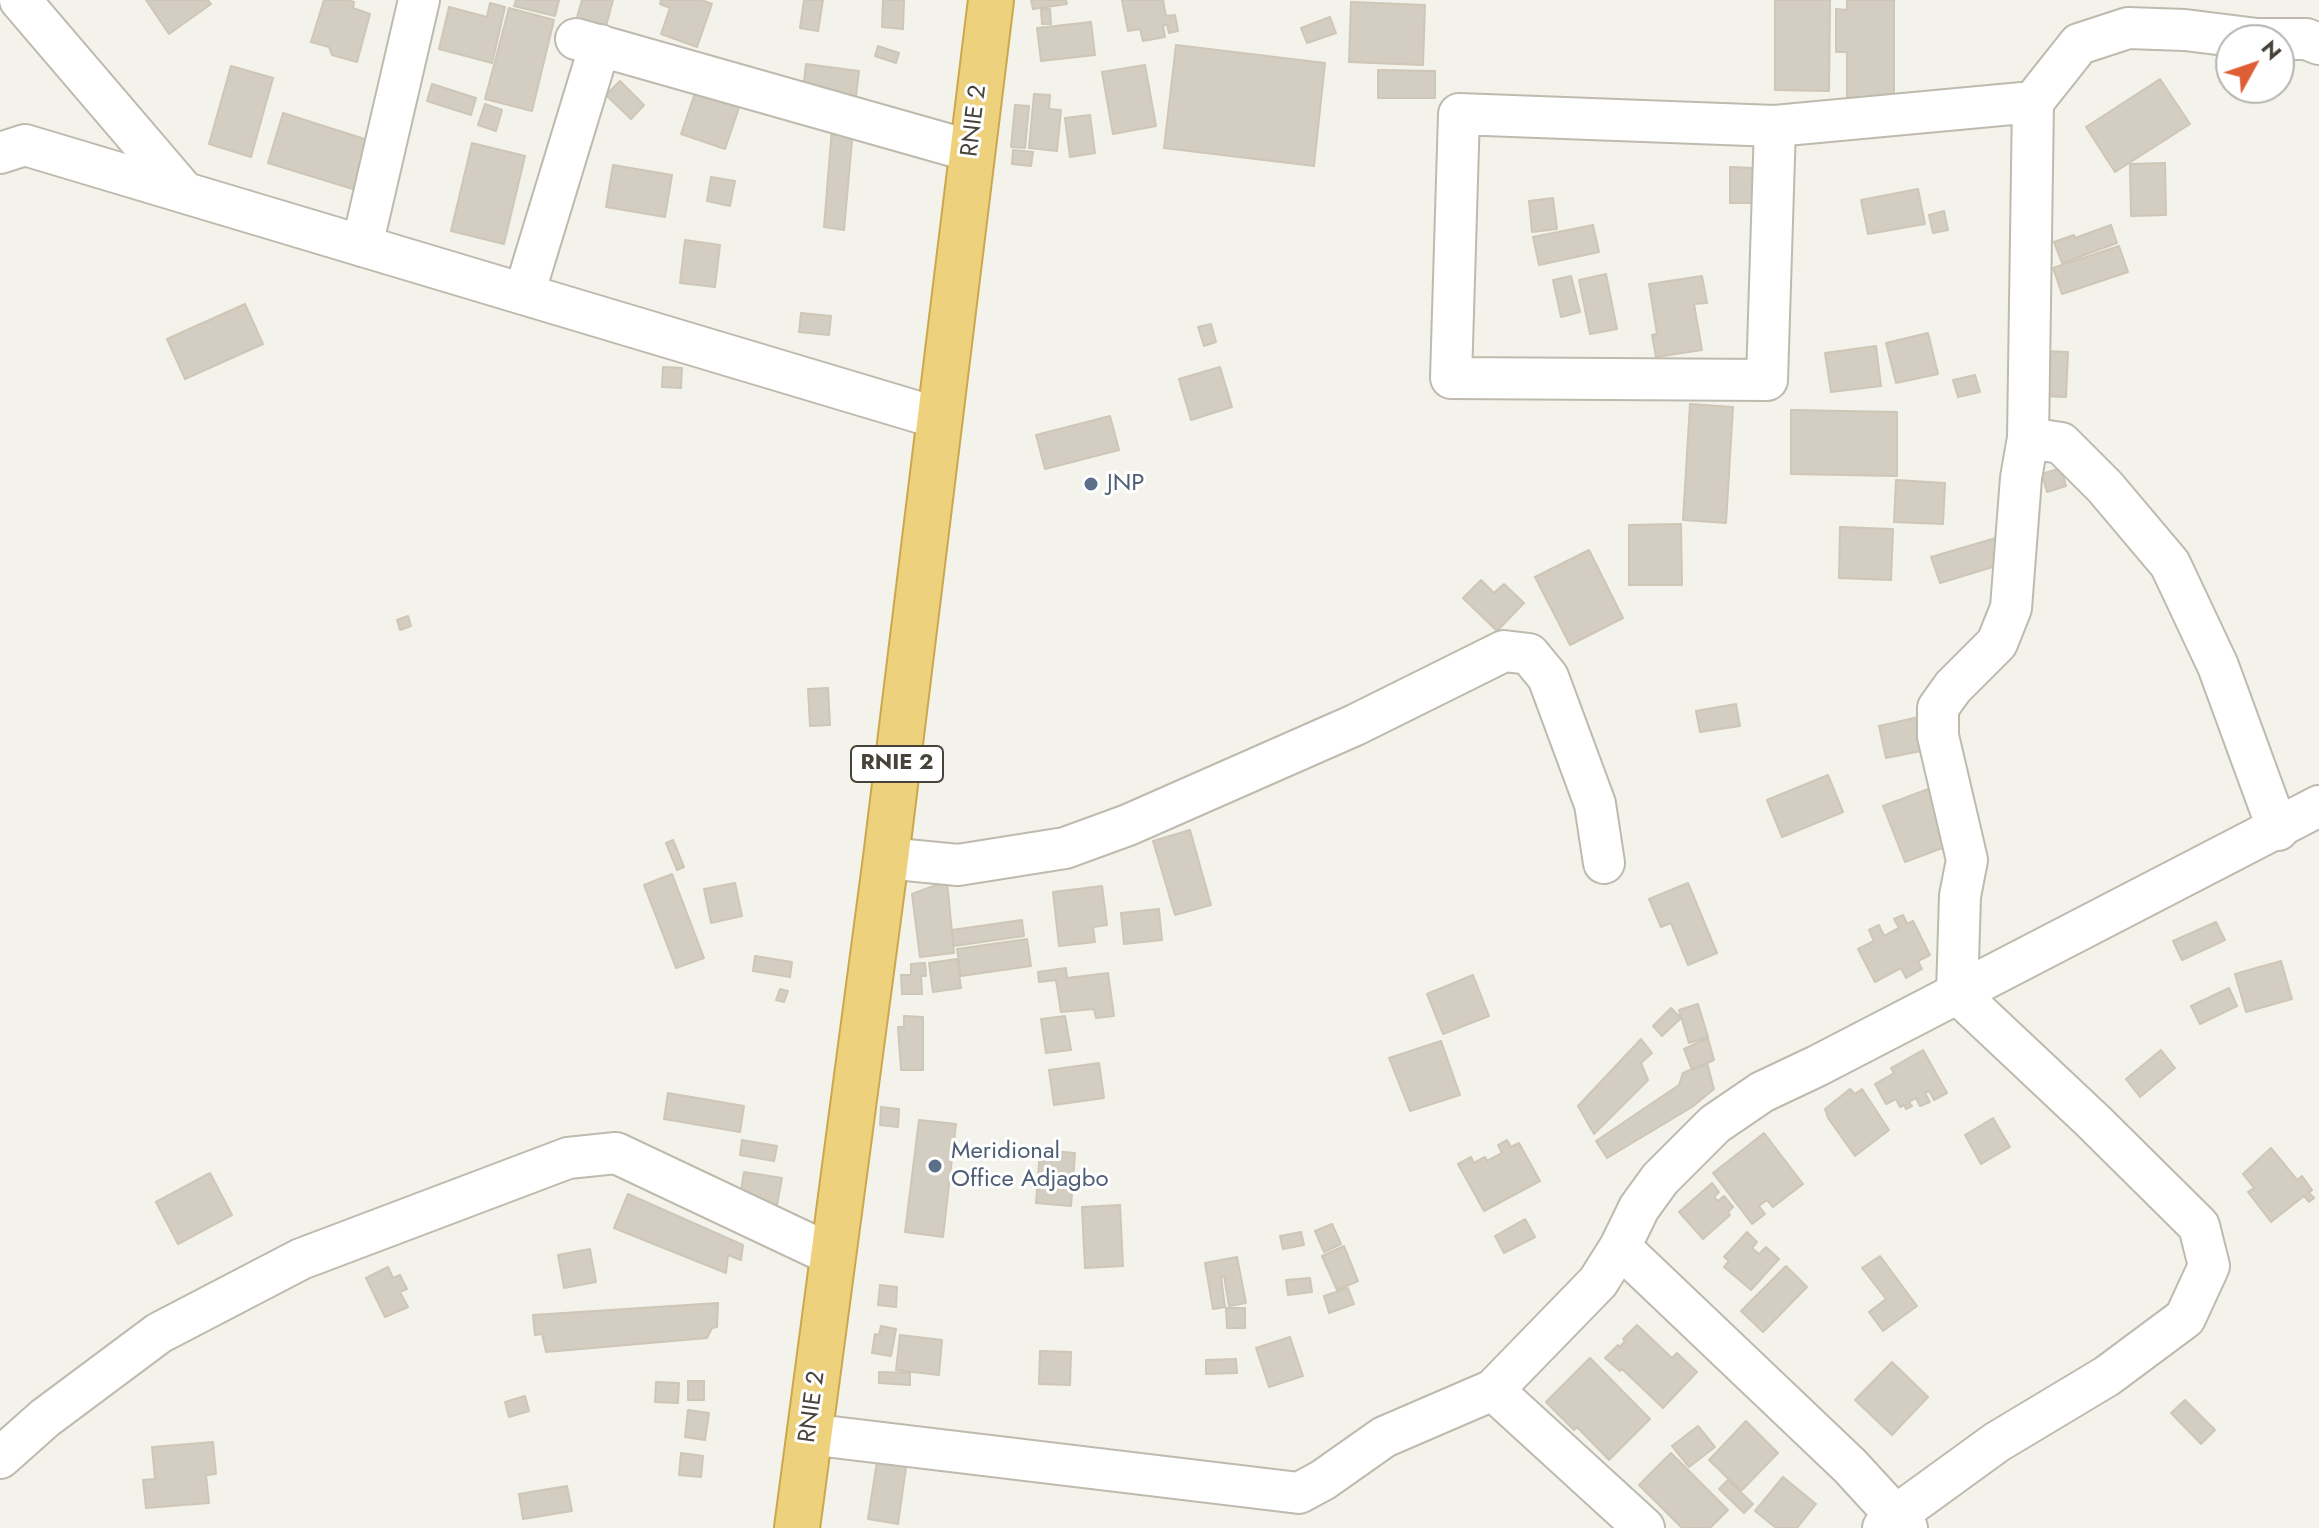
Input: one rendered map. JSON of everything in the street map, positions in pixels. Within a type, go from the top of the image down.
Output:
[{"type":"highway","name":"RNIE 2","points":[[797,1528],[886,858],[991,0]]},
{"type":"street","points":[[20,0],[185,193]]},
{"type":"street","points":[[362,246],[419,0]]},
{"type":"street","points":[[1620,1247],[1850,1466],[1895,1524],[1997,1442],[2107,1376],[2185,1318],[2209,1266],[2199,1226],[1957,993],[1960,896],[1967,860],[1938,736],[1938,708],[1953,687],[1997,643],[2011,608],[2021,478],[2028,438],[2033,102],[2079,44],[2128,28],[2185,30],[2257,39],[2306,39],[2319,44]]},
{"type":"street","points":[[524,294],[588,42],[971,151]]},
{"type":"street","points":[[1775,126],[1767,380],[1451,378],[1459,114],[1775,126],[2033,102]]},
{"type":"street","points":[[0,153],[25,145],[938,418]]},
{"type":"street","points":[[2028,438],[2045,438],[2061,443],[2105,487],[2170,564],[2218,666],[2278,830]]},
{"type":"street","points":[[886,858],[958,865],[1065,848],[1128,825],[1355,725],[1504,651],[1529,654],[1548,677],[1595,804],[1604,863]]},
{"type":"street","points":[[808,1434],[1299,1493],[1384,1437],[1493,1390],[1598,1282],[1639,1208],[1660,1179],[1715,1124],[1762,1092],[2278,830],[2319,806]]},
{"type":"street","points":[[0,1458],[45,1418],[159,1333],[301,1259],[568,1158],[616,1153],[834,1256]]},
{"type":"street","points":[[1493,1390],[1644,1528]]},
{"type":"building","points":[[146,0],[208,0],[211,4],[169,34]]},
{"type":"building","points":[[324,0],[348,0],[354,2],[353,8],[370,14],[357,62],[332,55],[329,47],[311,42]]},
{"type":"building","points":[[516,0],[559,0],[555,16],[514,6]]},
{"type":"building","points":[[582,0],[613,0],[603,37],[574,28]]},
{"type":"building","points":[[661,0],[702,0],[712,4],[697,47],[661,34],[670,8],[660,4]]},
{"type":"building","points":[[804,0],[823,0],[818,31],[800,28]]},
{"type":"building","points":[[883,0],[904,0],[903,29],[882,27]]},
{"type":"building","points":[[1031,0],[1066,0],[1067,4],[1033,9]]},
{"type":"building","points":[[1122,0],[1163,0],[1166,16],[1175,15],[1178,31],[1169,33],[1167,25],[1163,25],[1165,37],[1143,41],[1140,29],[1128,31]]},
{"type":"building","points":[[1775,0],[1830,0],[1829,91],[1775,90]]},
{"type":"building","points":[[1847,0],[1894,0],[1894,107],[1847,107],[1847,52],[1836,52],[1836,9],[1847,10]]},
{"type":"building","points":[[1351,2],[1425,5],[1423,65],[1349,62]]},
{"type":"building","points":[[490,3],[505,7],[492,63],[439,49],[449,7],[487,17]]},
{"type":"building","points":[[509,8],[554,20],[532,111],[485,99]]},
{"type":"building","points":[[1041,9],[1050,9],[1051,24],[1042,24]]},
{"type":"building","points":[[1330,17],[1336,33],[1307,43],[1301,28]]},
{"type":"building","points":[[1091,22],[1095,55],[1041,61],[1037,28]]},
{"type":"building","points":[[1176,45],[1325,63],[1314,166],[1164,148]]},
{"type":"building","points":[[878,46],[899,53],[896,63],[875,56]]},
{"type":"building","points":[[806,64],[859,71],[856,96],[803,90]]},
{"type":"building","points":[[1145,65],[1156,126],[1113,134],[1102,72]]},
{"type":"building","points":[[231,66],[273,78],[251,157],[209,144]]},
{"type":"building","points":[[1378,70],[1435,71],[1435,98],[1378,98]]},
{"type":"building","points":[[2160,79],[2190,124],[2115,172],[2086,127]]},
{"type":"building","points":[[620,81],[644,105],[631,119],[606,95]]},
{"type":"building","points":[[432,84],[476,98],[471,115],[427,101]]},
{"type":"building","points":[[696,90],[740,105],[725,149],[681,134]]},
{"type":"building","points":[[1034,94],[1050,95],[1049,109],[1061,110],[1057,151],[1029,148]]},
{"type":"building","points":[[485,104],[502,110],[496,131],[478,125]]},
{"type":"building","points":[[1015,105],[1029,106],[1025,148],[1011,147]]},
{"type":"building","points":[[283,113],[371,141],[356,190],[268,163]]},
{"type":"building","points":[[1090,115],[1095,153],[1070,157],[1065,118]]},
{"type":"building","points":[[832,128],[853,130],[844,230],[824,227]]},
{"type":"building","points":[[472,143],[525,156],[504,244],[451,231]]},
{"type":"building","points":[[1013,150],[1033,152],[1031,166],[1012,164]]},
{"type":"building","points":[[2165,163],[2166,215],[2131,216],[2130,164]]},
{"type":"building","points":[[613,165],[672,175],[665,217],[606,207]]},
{"type":"building","points":[[1730,167],[1753,168],[1753,203],[1730,203]]},
{"type":"building","points":[[711,177],[735,181],[730,206],[707,201]]},
{"type":"building","points":[[1918,189],[1925,224],[1868,234],[1861,200]]},
{"type":"building","points":[[1553,198],[1557,229],[1532,232],[1529,201]]},
{"type":"building","points":[[1944,211],[1948,230],[1933,233],[1929,215]]},
{"type":"building","points":[[1593,225],[1599,252],[1539,265],[1533,237]]},
{"type":"building","points":[[2111,225],[2117,243],[2062,263],[2054,242]]},
{"type":"building","points":[[685,240],[720,245],[715,287],[680,283]]},
{"type":"building","points":[[2119,246],[2128,272],[2062,294],[2053,268]]},
{"type":"building","points":[[1606,274],[1617,329],[1590,334],[1579,280]]},
{"type":"building","points":[[1571,276],[1580,312],[1561,317],[1553,280]]},
{"type":"building","points":[[1702,276],[1707,303],[1694,304],[1702,350],[1656,357],[1652,335],[1657,334],[1649,284]]},
{"type":"building","points":[[245,304],[263,344],[185,379],[167,339]]},
{"type":"building","points":[[801,313],[831,316],[829,335],[799,332]]},
{"type":"building","points":[[1211,324],[1216,342],[1204,346],[1198,327]]},
{"type":"building","points":[[1928,333],[1938,374],[1896,383],[1886,343]]},
{"type":"building","points":[[1876,346],[1881,386],[1831,392],[1825,353]]},
{"type":"building","points":[[2044,351],[2068,352],[2066,397],[2042,396]]},
{"type":"building","points":[[663,367],[682,368],[681,388],[662,387]]},
{"type":"building","points":[[1220,367],[1232,407],[1191,420],[1179,379]]},
{"type":"building","points":[[1975,375],[1980,392],[1958,397],[1953,380]]},
{"type":"building","points":[[1690,404],[1733,407],[1726,523],[1683,520]]},
{"type":"building","points":[[1791,410],[1897,412],[1897,476],[1791,474]]},
{"type":"building","points":[[1110,416],[1119,450],[1045,469],[1036,435]]},
{"type":"building","points":[[2061,468],[2066,486],[2047,492],[2042,474]]},
{"type":"building","points":[[1896,480],[1945,483],[1943,524],[1894,522]]},
{"type":"building","points":[[1681,524],[1682,585],[1629,585],[1629,525]]},
{"type":"building","points":[[1840,527],[1893,529],[1891,580],[1839,578]]},
{"type":"building","points":[[1996,538],[2000,552],[1993,554],[1996,566],[1940,583],[1931,557]]},
{"type":"building","points":[[1589,550],[1623,618],[1570,645],[1535,577]]},
{"type":"building","points":[[1481,580],[1494,593],[1504,584],[1524,603],[1497,631],[1463,598]]},
{"type":"building","points":[[408,616],[411,626],[400,630],[397,620]]},
{"type":"building","points":[[828,688],[830,725],[810,726],[808,689]]},
{"type":"building","points":[[1736,704],[1740,726],[1700,732],[1696,711]]},
{"type":"building","points":[[1919,717],[1926,750],[1886,758],[1879,726]]},
{"type":"building","points":[[1828,775],[1843,812],[1782,837],[1767,800]]},
{"type":"building","points":[[1931,788],[1953,844],[1905,862],[1883,806]]},
{"type":"building","points":[[1190,830],[1211,905],[1175,915],[1153,841]]},
{"type":"building","points":[[673,840],[684,867],[677,870],[666,843]]},
{"type":"building","points":[[672,874],[704,958],[676,968],[644,885]]},
{"type":"building","points":[[947,881],[954,953],[920,957],[912,894]]},
{"type":"building","points":[[735,883],[742,916],[711,923],[704,889]]},
{"type":"building","points":[[1688,883],[1717,953],[1688,965],[1671,923],[1661,927],[1649,899]]},
{"type":"building","points":[[1102,886],[1107,925],[1093,927],[1095,942],[1059,946],[1053,892]]},
{"type":"building","points":[[1159,909],[1162,940],[1124,944],[1121,913]]},
{"type":"building","points":[[1903,915],[1907,924],[1913,921],[1930,955],[1918,961],[1922,969],[1906,978],[1901,968],[1875,982],[1858,949],[1874,941],[1869,930],[1879,925],[1884,936],[1899,928],[1894,919]]},
{"type":"building","points":[[1022,920],[1024,936],[954,946],[952,930]]},
{"type":"building","points":[[2216,922],[2225,940],[2182,960],[2173,941]]},
{"type":"building","points":[[1027,939],[1031,966],[961,976],[957,949]]},
{"type":"building","points":[[755,956],[792,962],[790,977],[753,971]]},
{"type":"building","points":[[957,959],[961,988],[933,992],[929,963]]},
{"type":"building","points":[[2281,961],[2292,999],[2246,1012],[2235,974]]},
{"type":"building","points":[[925,963],[926,976],[921,976],[922,994],[902,994],[901,975],[911,975],[911,964]]},
{"type":"building","points":[[1066,968],[1067,978],[1108,973],[1114,1016],[1096,1018],[1094,1009],[1061,1012],[1056,980],[1039,982],[1038,972]]},
{"type":"building","points":[[1473,975],[1489,1016],[1443,1034],[1427,994]]},
{"type":"building","points":[[2229,988],[2237,1006],[2200,1024],[2191,1006]]},
{"type":"building","points":[[780,989],[788,991],[784,1002],[776,1000]]},
{"type":"building","points":[[1698,1004],[1708,1037],[1689,1043],[1679,1010]]},
{"type":"building","points":[[1671,1008],[1681,1018],[1662,1036],[1653,1026]]},
{"type":"building","points":[[904,1016],[923,1017],[923,1070],[901,1070],[898,1027],[904,1027]]},
{"type":"building","points":[[1065,1016],[1071,1050],[1046,1053],[1041,1019]]},
{"type":"building","points":[[1708,1038],[1714,1060],[1692,1070],[1684,1049]]},
{"type":"building","points":[[1641,1039],[1652,1053],[1641,1063],[1648,1080],[1594,1134],[1578,1106]]},
{"type":"building","points":[[1441,1041],[1460,1095],[1410,1111],[1389,1058]]},
{"type":"building","points":[[1923,1050],[1947,1093],[1934,1100],[1929,1091],[1925,1093],[1930,1102],[1920,1106],[1916,1098],[1909,1102],[1912,1106],[1906,1109],[1904,1105],[1900,1107],[1896,1099],[1886,1104],[1875,1084],[1894,1073],[1891,1068]]},
{"type":"building","points":[[2161,1050],[2175,1068],[2140,1097],[2126,1079]]},
{"type":"building","points":[[1099,1063],[1104,1098],[1054,1105],[1049,1070]]},
{"type":"building","points":[[1707,1063],[1714,1089],[1692,1107],[1607,1158],[1596,1141],[1679,1085],[1683,1073]]},
{"type":"building","points":[[1850,1089],[1855,1094],[1862,1089],[1889,1130],[1855,1156],[1825,1109]]},
{"type":"building","points":[[668,1093],[744,1106],[740,1132],[664,1119]]},
{"type":"building","points":[[881,1107],[899,1109],[898,1127],[880,1125]]},
{"type":"building","points":[[1993,1118],[2010,1147],[1981,1164],[1965,1135]]},
{"type":"building","points":[[919,1120],[956,1124],[943,1237],[905,1232]]},
{"type":"building","points":[[1764,1133],[1803,1184],[1773,1207],[1767,1200],[1759,1206],[1765,1214],[1752,1224],[1713,1173]]},
{"type":"building","points":[[742,1140],[777,1146],[774,1161],[740,1155]]},
{"type":"building","points":[[1507,1140],[1511,1147],[1519,1143],[1540,1181],[1484,1211],[1458,1164],[1471,1157],[1474,1163],[1485,1157],[1487,1161],[1502,1153],[1498,1145]]},
{"type":"building","points":[[2271,1148],[2297,1180],[2302,1176],[2314,1198],[2309,1202],[2304,1196],[2271,1222],[2248,1192],[2254,1188],[2243,1174]]},
{"type":"building","points":[[1040,1150],[1075,1153],[1071,1206],[1036,1203]]},
{"type":"building","points":[[744,1172],[782,1178],[775,1216],[738,1210]]},
{"type":"building","points":[[210,1173],[232,1215],[178,1244],[156,1202]]},
{"type":"building","points":[[1712,1183],[1719,1192],[1714,1197],[1718,1201],[1724,1196],[1733,1207],[1728,1212],[1730,1215],[1703,1239],[1679,1212]]},
{"type":"building","points":[[628,1194],[743,1245],[741,1260],[728,1255],[726,1273],[614,1228]]},
{"type":"building","points":[[1120,1205],[1123,1266],[1085,1268],[1082,1207]]},
{"type":"building","points":[[1525,1219],[1535,1237],[1504,1253],[1495,1236]]},
{"type":"building","points":[[1332,1224],[1341,1244],[1324,1252],[1315,1231]]},
{"type":"building","points":[[1301,1232],[1304,1245],[1283,1249],[1280,1236]]},
{"type":"building","points":[[1747,1232],[1757,1242],[1752,1248],[1759,1254],[1766,1247],[1779,1259],[1751,1290],[1724,1267],[1729,1261],[1724,1257]]},
{"type":"building","points":[[1344,1246],[1358,1281],[1337,1290],[1322,1256]]},
{"type":"building","points":[[590,1249],[596,1282],[564,1288],[558,1255]]},
{"type":"building","points":[[1880,1256],[1917,1306],[1883,1331],[1869,1312],[1886,1299],[1862,1268]]},
{"type":"building","points":[[1237,1257],[1246,1303],[1229,1306],[1224,1276],[1221,1277],[1225,1307],[1213,1309],[1205,1263]]},
{"type":"building","points":[[1786,1266],[1807,1287],[1763,1332],[1741,1311]]},
{"type":"building","points":[[388,1267],[393,1278],[400,1275],[407,1289],[400,1292],[408,1307],[385,1317],[366,1278]]},
{"type":"building","points":[[1310,1278],[1312,1292],[1288,1295],[1286,1280]]},
{"type":"building","points":[[880,1285],[897,1287],[896,1307],[878,1305]]},
{"type":"building","points":[[1348,1288],[1354,1304],[1329,1313],[1324,1296]]},
{"type":"building","points":[[718,1303],[717,1327],[712,1328],[707,1338],[546,1352],[542,1334],[535,1335],[533,1315]]},
{"type":"building","points":[[1226,1308],[1245,1308],[1245,1328],[1227,1328]]},
{"type":"building","points":[[1637,1325],[1672,1358],[1677,1353],[1697,1372],[1663,1408],[1622,1369],[1620,1371],[1605,1358],[1618,1345],[1620,1347],[1625,1341],[1623,1339]]},
{"type":"building","points":[[881,1326],[896,1329],[891,1356],[872,1353],[875,1334],[879,1335]]},
{"type":"building","points":[[900,1335],[942,1340],[939,1375],[896,1370]]},
{"type":"building","points":[[1290,1337],[1303,1376],[1269,1387],[1256,1348]]},
{"type":"building","points":[[1040,1351],[1071,1352],[1070,1385],[1039,1384]]},
{"type":"building","points":[[1590,1358],[1650,1419],[1609,1460],[1577,1427],[1574,1430],[1546,1402]]},
{"type":"building","points":[[1236,1359],[1237,1373],[1206,1374],[1206,1360]]},
{"type":"building","points":[[1892,1362],[1928,1397],[1892,1435],[1855,1400]]},
{"type":"building","points":[[879,1372],[910,1373],[910,1385],[879,1383]]},
{"type":"building","points":[[688,1381],[704,1381],[704,1400],[688,1400]]},
{"type":"building","points":[[656,1382],[679,1383],[678,1403],[655,1402]]},
{"type":"building","points":[[525,1396],[529,1411],[509,1417],[505,1402]]},
{"type":"building","points":[[2185,1400],[2215,1430],[2201,1444],[2171,1413]]},
{"type":"building","points":[[688,1410],[709,1413],[705,1440],[685,1437]]},
{"type":"building","points":[[1746,1421],[1778,1453],[1741,1491],[1709,1460]]},
{"type":"building","points":[[1698,1426],[1715,1447],[1689,1467],[1672,1446]]},
{"type":"building","points":[[213,1442],[216,1474],[206,1475],[209,1503],[146,1508],[143,1480],[155,1479],[152,1447]]},
{"type":"building","points":[[681,1453],[703,1456],[701,1477],[679,1475]]},
{"type":"building","points":[[1671,1453],[1728,1510],[1710,1528],[1682,1528],[1639,1485]]},
{"type":"building","points":[[878,1455],[907,1460],[898,1524],[868,1519]]},
{"type":"building","points":[[1783,1477],[1816,1504],[1797,1528],[1776,1528],[1755,1511]]},
{"type":"building","points":[[1728,1480],[1753,1504],[1744,1513],[1719,1489]]},
{"type":"building","points":[[567,1486],[572,1511],[523,1519],[519,1494]]},
{"type":"place","name":"JNP","points":[[1091,484]]},
{"type":"place","name":"Meridional Office Adjagbo","points":[[935,1166]]}]
